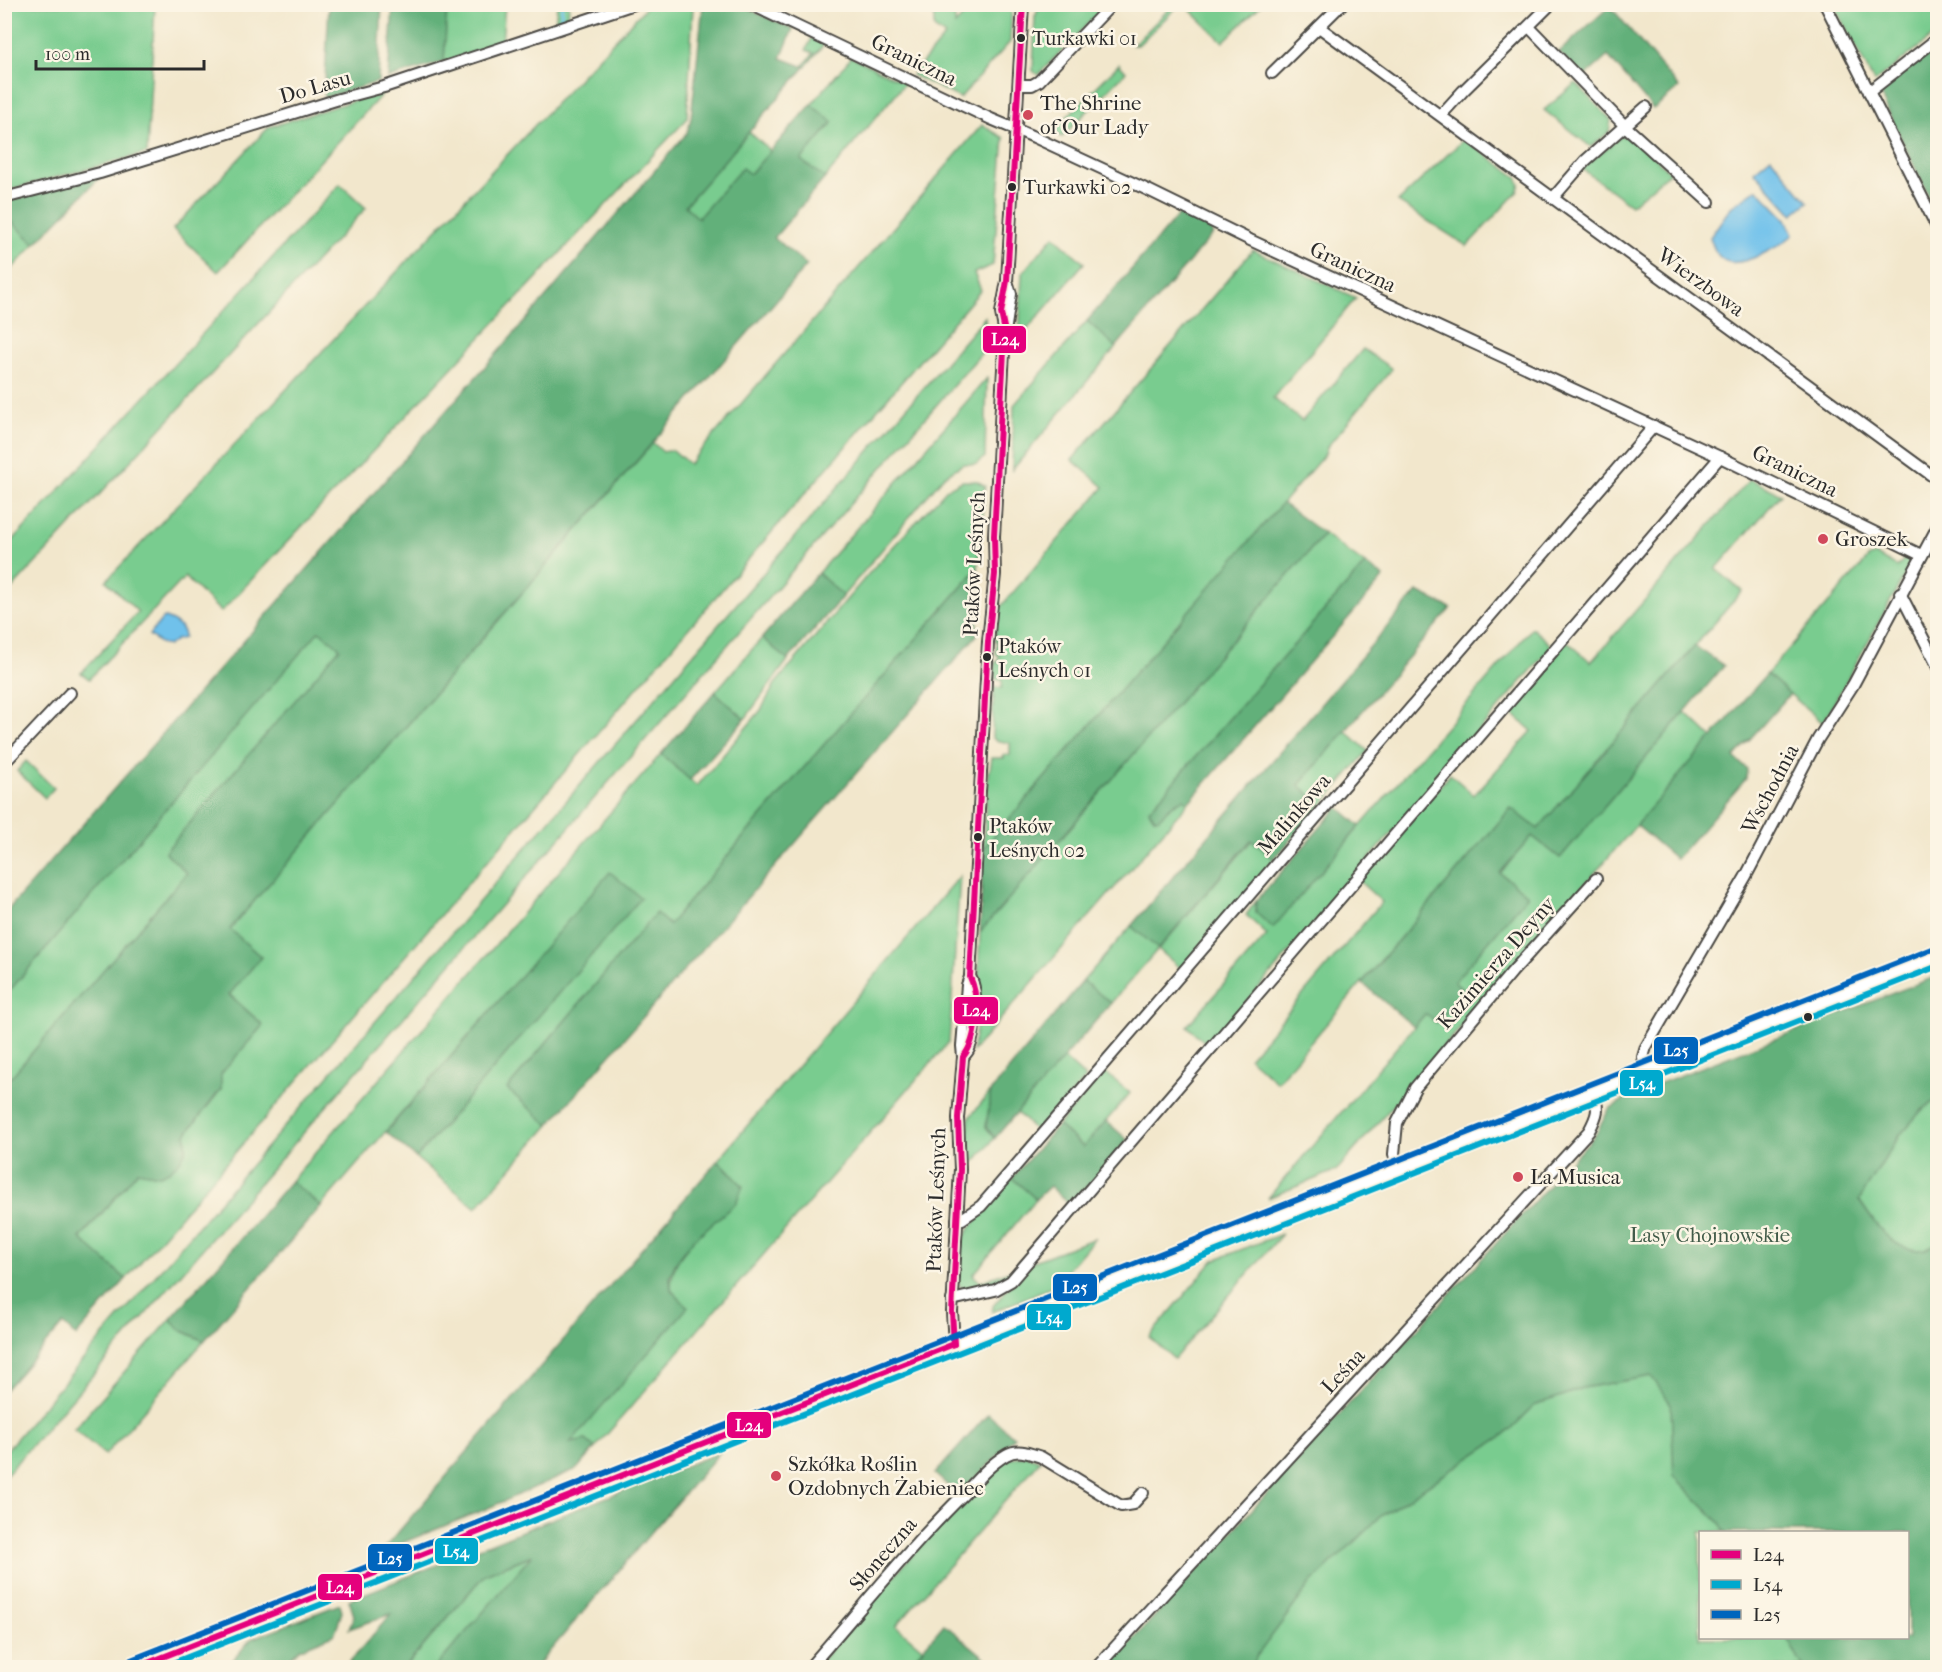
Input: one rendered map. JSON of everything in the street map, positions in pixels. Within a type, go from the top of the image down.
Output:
[{"type":"main road","points":[[134,1668],[1938,956]]},
{"type":"street","name":"Do Lasu","points":[[4,198],[100,172],[384,87],[634,4]]},
{"type":"street","name":"Graniczna","points":[[750,4],[991,119],[1150,191],[1240,236],[1720,457],[1922,555]]},
{"type":"street","name":"Ptaków Leśnych","points":[[954,1344],[952,1300],[960,1169],[958,1118],[963,1057],[969,1050],[974,1019],[974,982],[970,977],[989,633],[995,574],[994,536],[1005,332],[1011,294],[1007,281],[1023,4]]},
{"type":"street","points":[[1019,85],[1029,86],[1039,81],[1112,4]]},
{"type":"street","points":[[1272,73],[1342,4]]},
{"type":"street","points":[[1441,115],[1551,4]]},
{"type":"street","points":[[1825,4],[1938,228]]},
{"type":"street","name":"Wierzbowa","points":[[1319,27],[1938,480]]},
{"type":"street","points":[[1529,27],[1625,126],[1709,202]]},
{"type":"street","points":[[1869,92],[1938,38]]},
{"type":"street","points":[[1553,198],[1586,161],[1646,107]]},
{"type":"street","name":"Malinkowa","points":[[957,1220],[981,1206],[1654,426]]},
{"type":"street","points":[[952,1300],[995,1290],[1011,1281],[1720,457]]},
{"type":"street","name":"Wschodnia","points":[[1646,1072],[1643,1057],[1646,1047],[1746,876],[1818,739],[1853,685],[1900,593],[1938,526]]},
{"type":"street","points":[[1900,593],[1938,667]]},
{"type":"street","points":[[4,763],[70,693]]},
{"type":"street","name":"Kazimierza Deyny","points":[[1398,1170],[1394,1154],[1397,1123],[1414,1088],[1512,972],[1596,879]]},
{"type":"street","name":"Leśna","points":[[1096,1668],[1589,1131],[1598,1114],[1594,1092]]},
{"type":"street","name":"Słoneczna","points":[[809,1668],[943,1515],[1007,1454],[1018,1451],[1041,1456],[1121,1506],[1133,1504],[1143,1493]]},
{"type":"green space","points":[[4,5],[155,5],[147,153],[5,191]]},
{"type":"green space","points":[[329,5],[382,5],[378,82],[324,98]]},
{"type":"green space","points":[[393,5],[447,5],[444,62],[388,78]]},
{"type":"green space","points":[[447,5],[505,5],[502,43],[444,62]]},
{"type":"green space","points":[[557,5],[569,5],[568,21],[555,26]]},
{"type":"green space","points":[[648,5],[693,5],[687,119],[221,612],[185,577],[89,679],[81,673],[138,612],[106,581]]},
{"type":"green space","points":[[703,5],[739,5],[793,29],[781,58],[805,67],[685,206],[698,218],[742,168],[750,174],[811,105],[833,122],[801,160],[825,178],[774,238],[807,265],[230,929],[261,957],[229,995],[263,1025],[221,1074],[221,1089],[186,1134],[186,1150],[180,1161],[169,1171],[160,1175],[138,1171],[80,1238],[126,1279],[76,1336],[63,1324],[5,1390],[5,1084],[187,873],[165,852],[340,648],[319,631],[5,996],[5,913],[547,296],[687,133],[691,118]]},
{"type":"green space","points":[[894,5],[955,5],[955,25],[973,5],[1012,5],[1010,42],[960,98],[912,75],[945,36],[934,28],[934,11],[918,11]]},
{"type":"green space","points":[[1038,5],[1106,5],[1038,75],[1033,71],[1035,16]]},
{"type":"green space","points":[[1173,5],[1179,5],[1138,45],[1133,45]]},
{"type":"green space","points":[[1185,5],[1261,5],[1223,42]]},
{"type":"green space","points":[[1834,5],[1937,5],[1937,33],[1874,82]]},
{"type":"green space","points":[[1610,6],[1679,88],[1653,109],[1608,56],[1583,78],[1559,52]]},
{"type":"green space","points":[[812,38],[825,43],[805,67],[803,66],[814,53],[806,50]]},
{"type":"green space","points":[[1937,43],[1937,214],[1878,90]]},
{"type":"green space","points":[[850,56],[905,83],[825,178],[800,160],[833,122],[811,105]]},
{"type":"green space","points":[[1119,64],[1126,72],[1062,137],[1052,132]]},
{"type":"green space","points":[[1576,83],[1611,120],[1609,132],[1591,147],[1544,110]]},
{"type":"green space","points":[[385,91],[218,272],[173,229],[269,127]]},
{"type":"green space","points":[[982,125],[1004,138],[993,265],[974,273],[981,290],[126,1279],[80,1239],[138,1171],[160,1175],[186,1150],[186,1134],[221,1089],[220,1074],[263,1025],[229,994],[261,957],[230,929],[653,443],[663,452],[673,450],[689,464]]},
{"type":"green space","points":[[749,132],[771,151],[750,175],[742,169],[698,218],[685,206]]},
{"type":"green space","points":[[1621,136],[1632,137],[1670,172],[1631,205],[1582,169]]},
{"type":"green space","points":[[1464,139],[1517,177],[1520,184],[1517,192],[1467,246],[1398,202]]},
{"type":"green space","points":[[102,175],[35,244],[11,221],[5,227],[5,202]]},
{"type":"green space","points":[[340,184],[366,208],[5,596],[5,549]]},
{"type":"green space","points":[[1179,214],[1209,228],[1213,234],[1116,347],[1087,321]]},
{"type":"green space","points":[[11,221],[35,244],[5,276],[4,227]]},
{"type":"green space","points":[[1054,236],[1084,263],[1019,339],[1022,273]]},
{"type":"green space","points":[[1253,250],[1356,298],[1273,398],[1302,421],[1363,349],[1392,369],[1327,447],[1325,454],[983,849],[988,771],[992,758],[1004,758],[1004,755],[1010,755],[1010,743],[995,740],[992,737],[994,687],[1002,688],[1002,680],[994,679],[995,662],[998,662],[999,655],[996,654],[997,642],[995,642],[997,611],[1104,487],[1072,460]]},
{"type":"green space","points":[[985,317],[986,348],[5,1476],[5,1452],[92,1349]]},
{"type":"green space","points":[[1087,321],[1116,347],[1012,470],[1014,405]]},
{"type":"green space","points":[[987,378],[985,457],[976,464],[963,464],[944,476],[843,596],[818,573]]},
{"type":"green space","points":[[1750,479],[1781,494],[1716,569],[1742,591],[1538,829],[1511,808],[1277,1082],[1249,1058],[1382,902],[1359,881],[1450,774],[1474,795],[1532,731],[1507,709],[1567,641],[1591,662]]},
{"type":"green space","points":[[962,481],[977,481],[985,486],[978,568],[669,925],[656,913],[507,1089],[549,1125],[476,1208],[416,1158],[640,898],[610,873],[321,1206],[291,1181],[661,754],[697,786],[761,710],[775,684],[876,565],[947,489]]},
{"type":"green space","points":[[1282,503],[1324,534],[980,932],[983,849]]},
{"type":"green space","points":[[1324,534],[1365,564],[1149,810],[1154,818],[1162,815],[1179,801],[1184,799],[1188,803],[972,1052],[976,1030],[980,932]]},
{"type":"green space","points":[[1876,555],[1897,567],[1906,557],[1913,560],[1823,723],[1767,674],[1869,557]]},
{"type":"green space","points":[[1365,564],[1384,577],[1188,803],[1184,799],[1180,800],[1158,819],[1154,818],[1149,810]]},
{"type":"green space","points":[[978,568],[977,635],[549,1125],[507,1089],[656,913],[669,925]]},
{"type":"green space","points":[[818,573],[843,596],[788,660],[762,638]]},
{"type":"green space","points":[[1417,592],[1451,608],[1299,785],[1322,805],[1274,859],[1251,840],[1158,949],[1131,926]]},
{"type":"green space","points":[[1532,628],[1552,646],[1209,1046],[1187,1026],[1267,935],[1246,915],[1256,901],[1256,913],[1273,927]]},
{"type":"green space","points":[[319,630],[341,648],[165,852],[188,872],[5,1084],[5,996]]},
{"type":"green space","points":[[762,638],[788,660],[745,719],[715,692]]},
{"type":"green space","points":[[1695,646],[1724,666],[1560,858],[1532,836],[1500,873],[1528,895],[1454,982],[1465,992],[1437,1023],[1425,1014],[1414,1027],[1362,983],[1511,808],[1538,829]]},
{"type":"green space","points":[[1767,674],[1790,694],[1734,757],[1747,769],[1746,779],[1676,859],[1636,825]]},
{"type":"green space","points":[[715,692],[745,719],[690,780],[661,754]]},
{"type":"green space","points":[[1685,712],[1712,738],[1337,1170],[1268,1198],[1425,1014],[1465,991],[1453,982],[1528,895],[1500,873],[1532,836],[1560,858]]},
{"type":"green space","points":[[1346,731],[1368,751],[1322,805],[1299,785]]},
{"type":"green space","points":[[26,761],[54,788],[45,798],[17,771]]},
{"type":"green space","points":[[1338,807],[1360,826],[1273,928],[1256,913],[1256,901]]},
{"type":"green space","points":[[1252,840],[1274,859],[1181,969],[1158,949],[1111,1003],[1083,981],[1131,926],[1159,949]]},
{"type":"green space","points":[[610,872],[641,898],[416,1158],[386,1132]]},
{"type":"green space","points":[[960,876],[949,1042],[595,1448],[586,1440],[569,1444],[687,1307],[671,1290],[672,1276],[677,1263],[693,1240],[736,1203],[733,1174],[718,1160]]},
{"type":"green space","name":"Lasy Chojnowskie","points":[[1937,976],[1937,1099],[1922,1110],[1899,1136],[1859,1200],[1884,1233],[1900,1246],[1920,1250],[1937,1243],[1937,1667],[1803,1667],[1788,1639],[1909,1639],[1909,1531],[1724,1531],[1720,1523],[1674,1476],[1671,1404],[1651,1376],[1583,1388],[1534,1406],[1507,1433],[1381,1516],[1311,1583],[1256,1657],[1253,1667],[1108,1667],[1596,1134],[1609,1109],[1635,1093]]},
{"type":"green space","points":[[1083,981],[1111,1003],[995,1138],[986,1127],[991,1091]]},
{"type":"green space","points":[[1064,1058],[1086,1078],[1038,1133],[1016,1112]]},
{"type":"green space","points":[[1105,1072],[1130,1093],[1084,1147],[1058,1125]]},
{"type":"green space","points":[[991,1091],[986,1127],[995,1138],[966,1171],[969,1118]]},
{"type":"green space","points":[[1937,1099],[1937,1243],[1922,1250],[1910,1249],[1900,1246],[1884,1233],[1859,1200],[1899,1136],[1922,1110]]},
{"type":"green space","points":[[1106,1121],[1128,1140],[1071,1206],[1050,1186],[1036,1199],[1012,1178],[1058,1125],[1083,1147]]},
{"type":"green space","points":[[718,1160],[743,1186],[736,1203],[692,1241],[675,1264],[670,1277],[671,1290],[688,1307],[570,1443],[586,1440],[595,1448],[577,1469],[382,1551]]},
{"type":"green space","points":[[1012,1178],[1036,1199],[973,1275],[980,1282],[1017,1268],[1010,1277],[970,1291],[962,1289],[958,1282],[962,1241],[970,1227]]},
{"type":"green space","points":[[291,1181],[321,1206],[204,1341],[181,1330],[170,1320]]},
{"type":"green space","points":[[1282,1234],[1174,1359],[1149,1337],[1214,1260]]},
{"type":"green space","points":[[1095,1238],[1054,1286],[992,1312],[993,1306],[1029,1263]]},
{"type":"green space","points":[[170,1320],[181,1330],[204,1341],[105,1455],[74,1429]]},
{"type":"green space","points":[[1652,1376],[1671,1404],[1674,1476],[1720,1523],[1724,1531],[1699,1531],[1699,1639],[1788,1639],[1803,1667],[1253,1668],[1256,1657],[1311,1583],[1381,1516],[1507,1433],[1534,1406],[1583,1388]]},
{"type":"green space","points":[[988,1414],[1014,1437],[958,1495],[935,1474]]},
{"type":"green space","points":[[720,1452],[536,1667],[436,1667],[532,1555],[485,1574],[405,1667],[345,1667],[391,1614],[349,1629],[354,1616],[349,1600]]},
{"type":"green space","points":[[1026,1455],[1040,1461],[896,1626],[923,1649],[907,1667],[815,1668],[953,1508],[1004,1460]]},
{"type":"green space","points":[[533,1555],[436,1667],[405,1668],[485,1574]]},
{"type":"green space","points":[[340,1604],[342,1612],[334,1635],[299,1649],[282,1667],[227,1667],[251,1639]]},
{"type":"green space","points":[[944,1624],[994,1665],[992,1668],[907,1667]]},
{"type":"water","points":[[1771,157],[1808,202],[1793,214],[1754,171]]},
{"type":"water","points":[[1757,189],[1786,219],[1793,235],[1771,250],[1751,259],[1726,261],[1717,254],[1710,237],[1731,207]]},
{"type":"water","points":[[165,618],[178,625],[184,638],[168,646],[149,635]]},
{"type":"waterway","points":[[561,20],[562,4]]},
{"type":"transit line","name":"L24","points":[[954,1344],[952,1312],[960,1169],[958,1118],[963,1057],[972,1040],[976,1018],[975,996],[970,977],[988,642],[995,574],[994,536],[1005,332],[1001,313],[1007,281],[1023,4]]},
{"type":"transit line","name":"L25","points":[[131,1660],[1935,948]]},
{"type":"transit line","name":"L54","points":[[160,1668],[1938,966]]},
{"type":"transit line","name":"L24","points":[[135,1668],[954,1344]]},
{"type":"place","name":"Turkawki 01","points":[[1021,38]]},
{"type":"place","name":"The Shrine of Our Lady","points":[[1028,115]]},
{"type":"place","name":"Turkawki 02","points":[[1012,187]]},
{"type":"place","name":"Groszek","points":[[1823,539]]},
{"type":"place","name":"Ptaków Leśnych 01","points":[[987,657]]},
{"type":"place","name":"Ptaków Leśnych 02","points":[[978,837]]},
{"type":"place","name":"La Musica","points":[[1518,1177]]},
{"type":"place","name":"Szkółka Roślin Ozdobnych Żabieniec","points":[[776,1476]]}]
